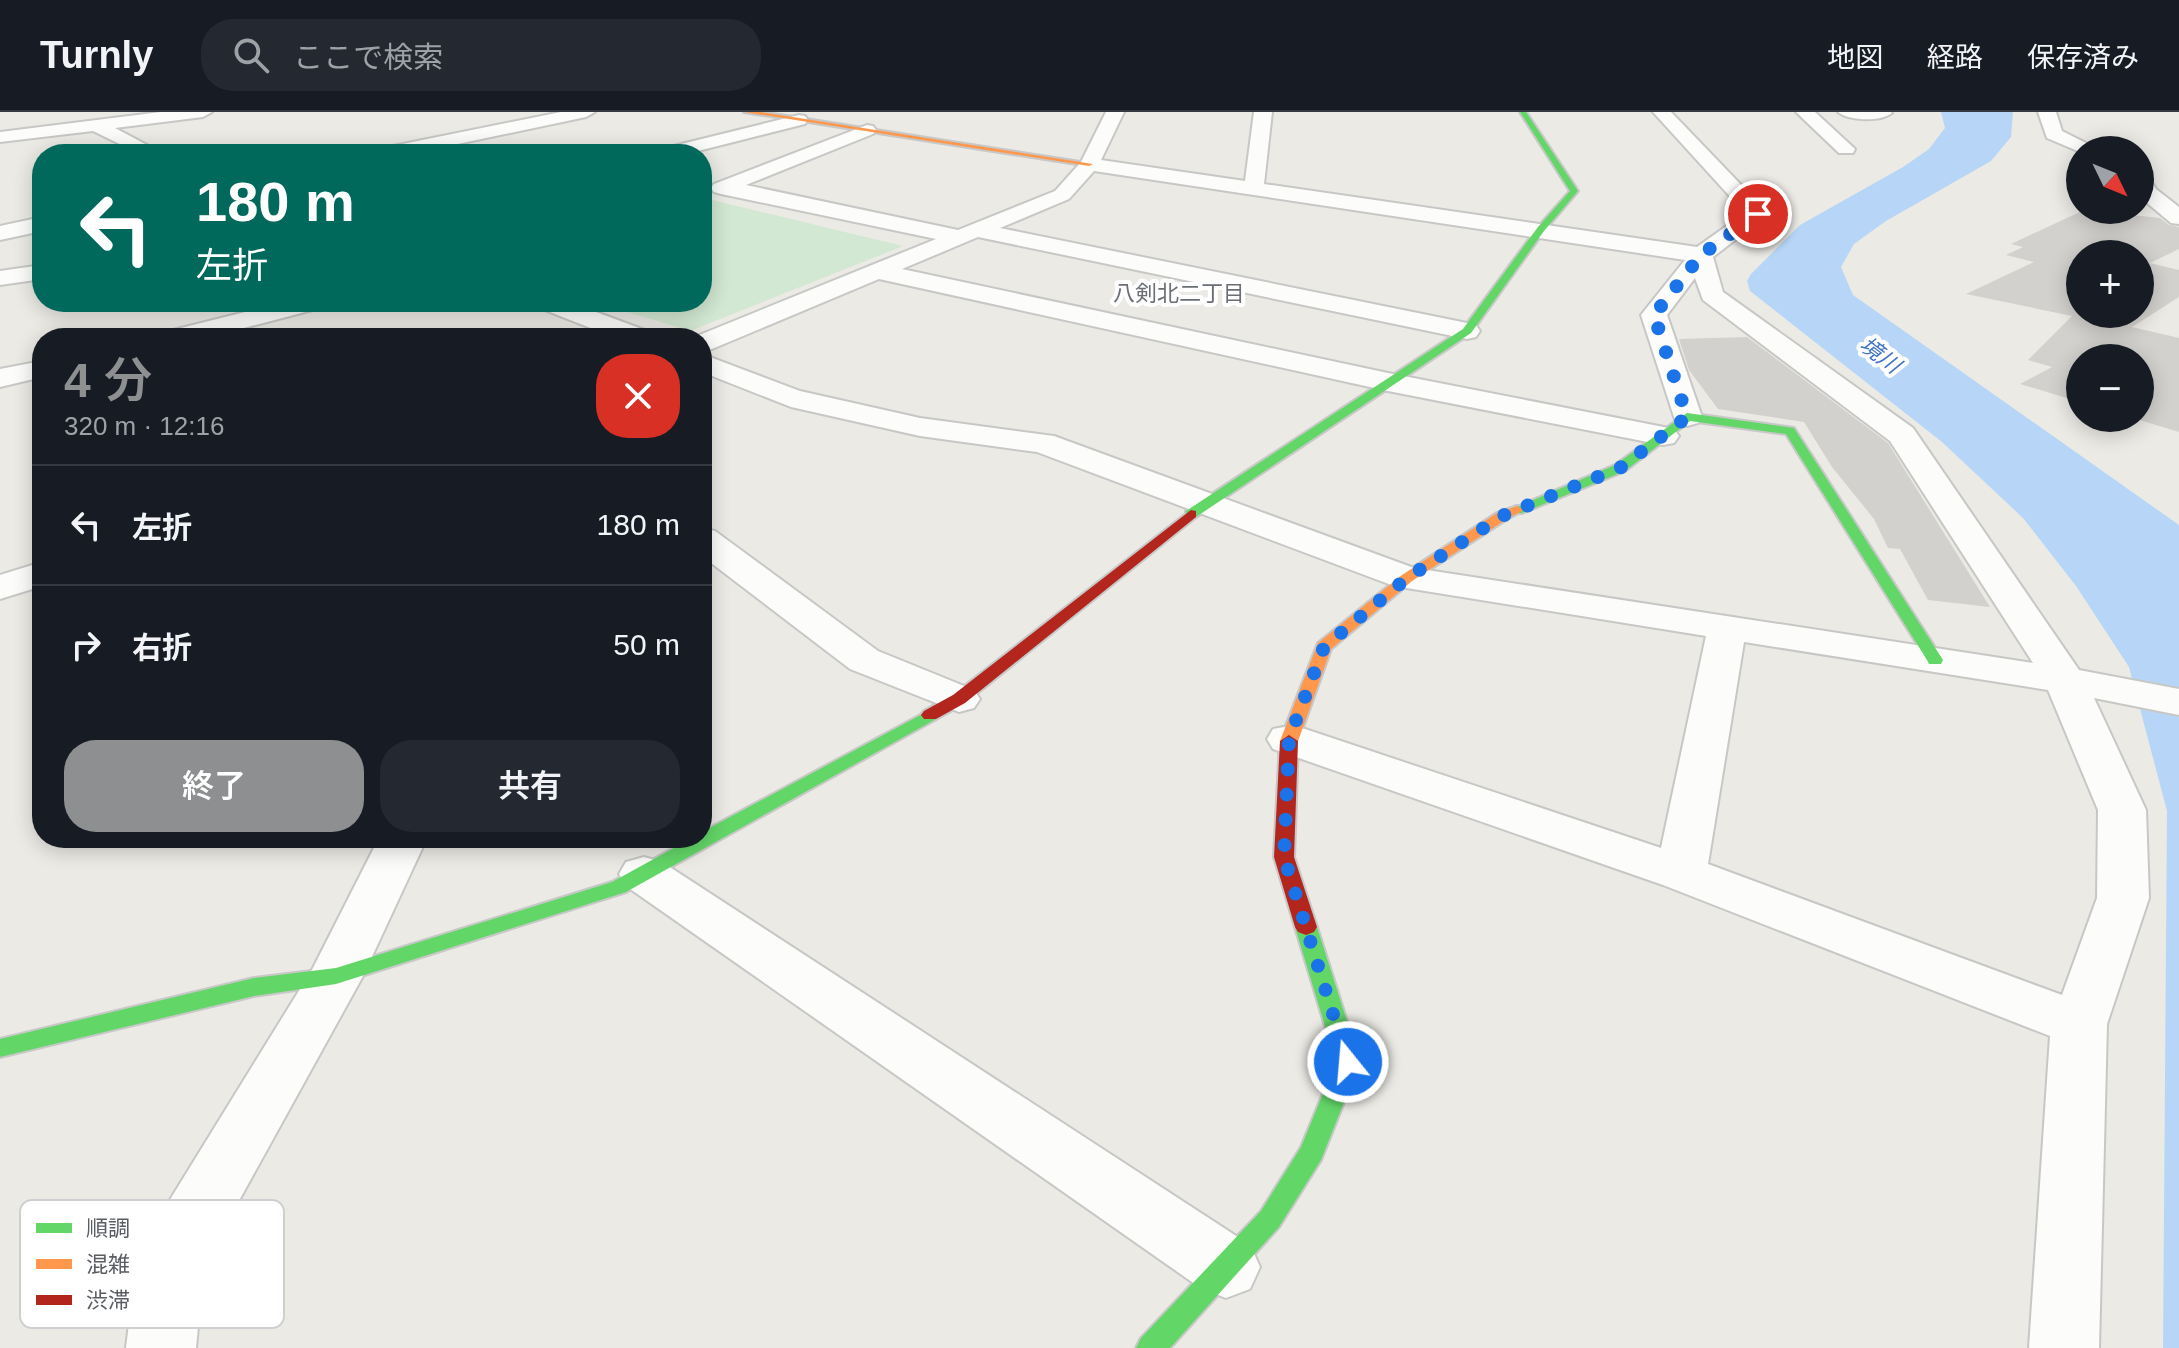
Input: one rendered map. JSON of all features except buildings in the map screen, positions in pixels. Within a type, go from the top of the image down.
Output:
[{"type":"street","points":[[72,112],[134,144]]},
{"type":"street","points":[[0,137],[203,112]]},
{"type":"street","points":[[431,144],[586,112]]},
{"type":"street","points":[[747,112],[1701,255]]},
{"type":"street","points":[[712,339],[1062,195],[1089,164],[1115,112]]},
{"type":"street","points":[[1254,187],[1263,112]]},
{"type":"street","points":[[712,836],[959,699],[1206,502],[1467,331],[1541,229],[1574,191],[1523,112]]},
{"type":"street","points":[[1662,112],[1758,214],[1701,255],[1654,315],[1675,426]]},
{"type":"street","points":[[1805,112],[1846,149]]},
{"type":"street","points":[[1847,112],[1883,113]]},
{"type":"street","points":[[2047,112],[2052,121],[2053,134],[2066,139]]},
{"type":"street","points":[[704,144],[799,120]]},
{"type":"street","points":[[712,192],[867,130]]},
{"type":"street","points":[[2154,183],[2168,186]]},
{"type":"street","points":[[725,187],[1467,331]]},
{"type":"street","points":[[2154,198],[2179,218]]},
{"type":"street","points":[[0,233],[32,226]]},
{"type":"street","points":[[1701,255],[1712,295],[1902,435],[2082,683],[2122,810],[2123,898],[2079,1024],[2064,1348]]},
{"type":"street","points":[[877,271],[1388,382],[1675,426],[1790,431],[1935,660]]},
{"type":"street","points":[[0,278],[32,273]]},
{"type":"street","points":[[214,328],[276,312]]},
{"type":"street","points":[[572,312],[614,328]]},
{"type":"street","points":[[712,366],[791,398],[920,427],[1043,443],[1407,578],[2082,683],[2179,702]]},
{"type":"street","points":[[0,378],[32,371]]},
{"type":"street","points":[[1151,1348],[1270,1219],[1312,1152],[1348,1062],[1284,857],[1289,739],[1324,647],[1407,578],[1502,516],[1620,468],[1675,426]]},
{"type":"street","points":[[712,546],[864,660],[959,699]]},
{"type":"street","points":[[0,588],[32,577]]},
{"type":"street","points":[[1681,873],[1727,628]]},
{"type":"street","points":[[1289,739],[1681,873],[2079,1024]]},
{"type":"street","points":[[205,1200],[336,976],[398,848]]},
{"type":"street","points":[[0,1048],[254,987],[336,976],[619,887],[691,848]]},
{"type":"street","points":[[644,874],[1226,1267]]},
{"type":"street","points":[[161,1348],[163,1328]]},
{"type":"green space","points":[[712,200],[903,246],[698,328],[680,328],[628,312],[712,312]]},
{"type":"water","name":"境川","points":[[1941,112],[2013,112],[2011,137],[1991,161],[1886,221],[1854,244],[1841,267],[1853,295],[2179,525],[2179,1348],[2163,1348],[2167,811],[2129,667],[2076,586],[2023,518],[1942,442],[1750,291],[1747,281],[1800,225],[1929,149],[1945,128]]},
{"type":"traffic: fast","points":[[1191,514],[1467,331],[1541,229],[1574,191],[1523,112]]},
{"type":"traffic: fast","points":[[1517,510],[1620,468],[1687,417],[1790,431],[1935,660]]},
{"type":"traffic: fast","points":[[712,836],[930,715]]},
{"type":"traffic: fast","points":[[0,1048],[254,987],[336,976],[619,887],[690,848]]},
{"type":"traffic: fast","points":[[1151,1348],[1270,1219],[1312,1152],[1348,1062],[1306,927]]},
{"type":"traffic: slow","points":[[747,112],[1089,164]]},
{"type":"traffic: slow","points":[[1289,741],[1324,647],[1407,578],[1502,516],[1517,510]]},
{"type":"traffic: jam","points":[[930,715],[959,699],[1191,514]]},
{"type":"traffic: jam","points":[[1289,741],[1284,857],[1306,927]]},
{"type":"district","name":"八剣北二丁目","points":[[1179,293]]},
{"type":"route","points":[[1348,1062],[1284,857],[1289,739],[1324,647],[1407,578],[1502,516],[1620,468],[1687,417],[1654,315],[1701,255],[1758,214]]}]
